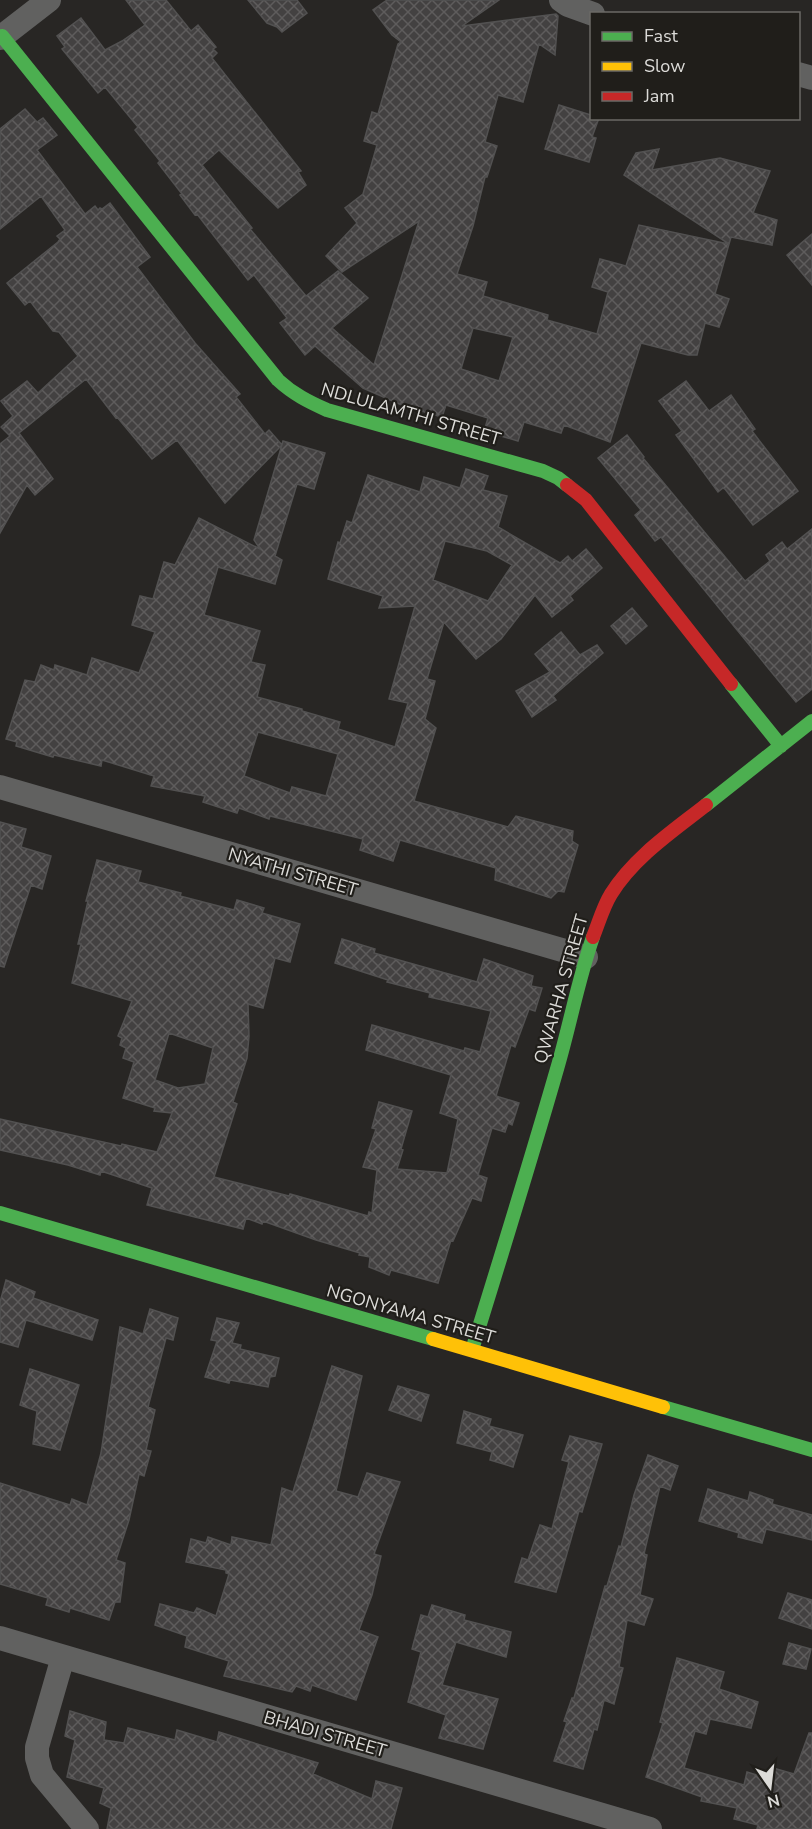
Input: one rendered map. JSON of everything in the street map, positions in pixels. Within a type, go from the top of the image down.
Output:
[{"type":"street","points":[[1,37],[49,0]]},
{"type":"street","points":[[561,0],[590,13]]},
{"type":"street","name":"NDLULAMTHI STREET","points":[[1,37],[290,392],[306,402],[327,410],[543,471],[573,489],[586,500],[684,627],[781,746]]},
{"type":"street","name":"QWARHA STREET","points":[[472,1350],[556,1073],[586,957],[604,907],[612,892],[632,867],[657,843],[812,721]]},
{"type":"street","name":"NYATHI STREET","points":[[0,787],[586,957]]},
{"type":"street","name":"NGONYAMA STREET","points":[[0,1213],[812,1450]]},
{"type":"street","name":"BHADI STREET","points":[[0,1638],[650,1829]]},
{"type":"street","points":[[63,1657],[37,1747],[37,1758],[42,1775],[87,1829]]},
{"type":"building","points":[[126,0],[166,0],[191,31],[198,25],[216,47],[213,49],[217,53],[212,58],[301,171],[298,172],[306,185],[278,208],[219,150],[202,165],[252,228],[250,229],[306,296],[338,271],[368,298],[332,328],[374,365],[419,221],[342,272],[326,256],[357,223],[345,208],[363,194],[377,145],[364,141],[372,112],[378,114],[398,44],[401,42],[392,35],[373,10],[387,0],[499,0],[462,26],[556,14],[558,16],[555,55],[539,44],[523,102],[498,95],[485,142],[497,146],[487,177],[485,177],[473,226],[457,274],[487,282],[483,296],[548,315],[547,320],[597,334],[608,292],[592,287],[600,259],[626,266],[639,225],[729,244],[715,294],[729,299],[719,327],[705,323],[697,355],[688,355],[641,343],[610,442],[564,425],[561,433],[524,422],[518,441],[484,431],[488,418],[446,405],[442,417],[404,406],[363,388],[315,346],[305,355],[280,323],[287,318],[254,275],[248,280],[180,195],[182,194],[158,163],[160,161],[135,130],[138,127],[105,87],[98,93],[62,49],[65,47],[57,36],[81,18],[105,50],[145,25]],"holes":[[[473,328],[513,337],[499,381],[461,369]]]},
{"type":"building","points":[[248,0],[297,0],[307,13],[282,32],[267,23]]},
{"type":"building","points":[[559,105],[590,115],[590,120],[598,120],[592,137],[596,138],[589,162],[545,149]]},
{"type":"building","points":[[25,109],[37,122],[43,118],[57,135],[37,150],[85,214],[95,206],[98,210],[110,203],[150,257],[137,267],[195,343],[240,394],[236,397],[265,434],[269,430],[282,445],[225,503],[177,440],[152,459],[86,379],[19,433],[53,479],[35,495],[27,485],[0,533],[0,444],[10,436],[1,427],[13,416],[1,401],[27,381],[38,393],[78,356],[59,332],[53,331],[30,301],[25,305],[7,283],[58,242],[60,239],[57,236],[65,230],[41,196],[0,229],[0,129]]},
{"type":"building","points":[[659,149],[652,170],[720,158],[770,171],[753,213],[777,220],[772,245],[731,237],[729,244],[624,175],[636,153]]},
{"type":"building","points":[[812,234],[812,285],[787,255]]},
{"type":"building","points":[[686,381],[709,411],[731,395],[755,429],[752,431],[798,491],[753,525],[725,489],[718,492],[676,435],[682,431],[659,401]]},
{"type":"building","points":[[627,435],[643,458],[745,581],[770,561],[766,555],[782,542],[787,549],[812,529],[812,689],[796,702],[661,537],[655,541],[635,515],[641,510],[598,458]]},
{"type":"building","points":[[283,441],[325,453],[314,489],[297,484],[275,556],[282,560],[275,584],[218,567],[204,615],[260,631],[251,662],[265,665],[257,697],[340,722],[338,729],[395,747],[408,703],[389,699],[415,606],[379,608],[383,596],[328,579],[338,542],[340,543],[347,521],[352,523],[368,475],[420,492],[424,477],[460,488],[466,469],[488,476],[483,490],[507,496],[498,527],[560,563],[568,556],[572,561],[586,549],[602,568],[570,596],[573,600],[552,617],[535,595],[501,639],[476,659],[444,622],[427,679],[435,681],[425,719],[436,728],[414,801],[508,827],[516,816],[573,831],[572,841],[578,845],[564,892],[558,891],[551,898],[495,880],[496,868],[400,840],[393,861],[360,850],[363,839],[270,816],[269,819],[239,808],[237,813],[203,802],[205,796],[151,786],[154,776],[102,760],[101,766],[54,755],[53,757],[16,746],[17,742],[6,739],[25,680],[35,682],[41,665],[54,670],[55,665],[87,675],[92,658],[139,673],[155,632],[132,625],[140,596],[153,599],[164,562],[175,565],[199,518],[260,549],[254,540]],"holes":[[[445,541],[487,551],[512,565],[488,601],[433,580]],[[258,732],[338,754],[326,796],[292,787],[290,793],[244,776]]]},
{"type":"building","points":[[632,608],[647,626],[626,644],[611,626]]},
{"type":"building","points":[[561,632],[580,655],[597,645],[603,653],[553,696],[556,700],[532,717],[516,691],[550,672],[535,654]]},
{"type":"building","points":[[0,822],[26,829],[21,847],[51,856],[42,889],[31,885],[4,967],[0,966]]},
{"type":"building","points":[[97,860],[141,871],[138,882],[181,893],[180,896],[234,910],[237,900],[264,908],[262,913],[300,924],[290,962],[275,958],[263,1008],[248,1004],[247,1058],[233,1102],[237,1104],[214,1177],[289,1196],[290,1194],[368,1216],[369,1212],[372,1213],[377,1170],[363,1167],[376,1129],[372,1128],[379,1102],[412,1111],[397,1169],[447,1173],[458,1119],[440,1113],[451,1075],[366,1050],[372,1025],[464,1051],[465,1048],[480,1052],[491,1011],[429,997],[430,993],[387,982],[388,980],[335,963],[342,939],[375,949],[374,953],[477,982],[484,959],[533,976],[531,986],[542,988],[535,1011],[529,1009],[515,1047],[511,1045],[496,1096],[519,1103],[512,1125],[508,1123],[505,1132],[492,1128],[478,1175],[487,1178],[481,1201],[472,1198],[453,1241],[451,1240],[438,1283],[391,1270],[389,1275],[369,1267],[370,1257],[263,1221],[262,1224],[246,1218],[243,1229],[147,1205],[152,1188],[101,1171],[100,1175],[68,1165],[0,1150],[0,1119],[157,1152],[172,1113],[154,1111],[155,1108],[123,1098],[134,1062],[123,1058],[126,1048],[120,1045],[122,1038],[118,1036],[132,1001],[72,983],[81,944],[78,944],[88,901],[86,901]],"holes":[[[169,1033],[213,1048],[205,1084],[178,1088],[155,1080]]]},
{"type":"building","points":[[6,1280],[35,1292],[33,1298],[98,1320],[92,1340],[26,1320],[18,1347],[0,1342],[0,1302]]},
{"type":"building","points":[[150,1309],[178,1318],[173,1340],[166,1338],[148,1407],[155,1410],[146,1450],[151,1451],[144,1476],[139,1474],[129,1520],[116,1560],[125,1563],[120,1602],[115,1602],[109,1620],[70,1608],[69,1612],[46,1605],[48,1598],[0,1584],[0,1483],[70,1505],[72,1499],[87,1505],[101,1453],[120,1327],[143,1334]]},
{"type":"building","points":[[217,1318],[239,1323],[232,1343],[241,1345],[240,1349],[279,1358],[275,1376],[270,1377],[268,1387],[230,1380],[229,1383],[205,1377],[217,1341],[211,1340]]},
{"type":"building","points":[[332,1366],[362,1376],[336,1491],[358,1497],[367,1473],[400,1482],[374,1554],[381,1556],[372,1595],[359,1630],[378,1637],[356,1700],[312,1685],[310,1691],[296,1686],[292,1692],[224,1676],[229,1661],[185,1647],[187,1636],[155,1625],[160,1604],[194,1613],[197,1608],[216,1616],[229,1574],[226,1570],[186,1562],[191,1539],[206,1543],[208,1537],[231,1545],[232,1537],[271,1545],[282,1488],[293,1492]]},
{"type":"building","points":[[30,1369],[79,1385],[60,1450],[33,1444],[37,1411],[20,1405]]},
{"type":"building","points":[[398,1386],[429,1395],[421,1421],[389,1410]]},
{"type":"building","points":[[464,1411],[491,1419],[489,1426],[523,1435],[513,1467],[490,1460],[492,1452],[457,1443]]},
{"type":"building","points":[[570,1436],[602,1444],[582,1512],[579,1511],[556,1592],[515,1582],[522,1558],[528,1560],[540,1525],[552,1529],[569,1462],[562,1460]]},
{"type":"building","points":[[648,1455],[678,1466],[670,1490],[660,1486],[644,1554],[647,1555],[640,1595],[653,1599],[644,1625],[627,1620],[619,1667],[623,1668],[614,1704],[604,1700],[597,1730],[594,1729],[583,1769],[554,1761],[605,1586],[607,1586],[619,1546],[621,1547],[634,1495]]},
{"type":"building","points":[[708,1489],[748,1501],[750,1492],[773,1500],[772,1504],[812,1515],[812,1540],[766,1529],[762,1543],[738,1537],[739,1533],[699,1521]]},
{"type":"building","points":[[788,1593],[812,1600],[812,1629],[779,1618]]},
{"type":"building","points":[[432,1605],[465,1615],[464,1620],[511,1632],[506,1657],[456,1642],[442,1685],[498,1699],[483,1749],[439,1738],[446,1715],[408,1702],[421,1652],[412,1649],[421,1615],[428,1617]]},
{"type":"building","points":[[789,1643],[811,1649],[806,1669],[783,1664]]},
{"type":"building","points":[[677,1658],[724,1672],[719,1689],[758,1702],[751,1728],[710,1719],[706,1734],[695,1731],[684,1768],[744,1785],[747,1772],[770,1779],[773,1768],[794,1774],[809,1733],[812,1733],[812,1829],[757,1829],[758,1825],[734,1819],[737,1808],[701,1801],[702,1797],[646,1777],[663,1723],[660,1722]]},
{"type":"building","points":[[70,1711],[106,1722],[104,1740],[124,1743],[128,1728],[175,1740],[177,1730],[217,1742],[219,1732],[318,1763],[313,1774],[372,1799],[376,1781],[402,1788],[391,1829],[107,1829],[111,1808],[100,1803],[104,1788],[67,1777],[75,1740],[65,1736]]},
{"type":"traffic: fast","points":[[2,36],[284,385],[301,397],[327,410],[543,471],[567,485]]},
{"type":"traffic: fast","points":[[731,684],[781,746]]},
{"type":"traffic: fast","points":[[706,805],[812,721]]},
{"type":"traffic: fast","points":[[472,1350],[547,1104],[593,937]]},
{"type":"traffic: fast","points":[[0,1213],[433,1339]]},
{"type":"traffic: fast","points":[[663,1407],[812,1450]]},
{"type":"traffic: slow","points":[[433,1339],[663,1407]]},
{"type":"traffic: jam","points":[[567,485],[586,500],[731,684]]},
{"type":"traffic: jam","points":[[593,937],[608,899],[631,868],[655,845],[706,805]]}]
